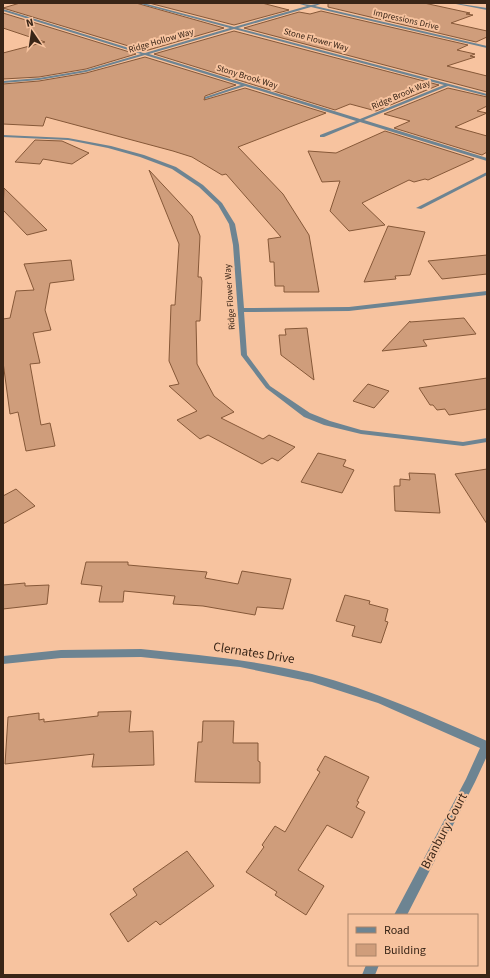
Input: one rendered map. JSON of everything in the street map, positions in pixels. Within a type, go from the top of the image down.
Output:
[{"type":"street","name":"Stone Flower Way","points":[[139,3],[487,95]]},
{"type":"street","name":"Impressions Drive","points":[[298,3],[487,47]]},
{"type":"street","name":"Ridge Hollow Way","points":[[3,82],[66,75],[146,54],[320,3]]},
{"type":"street","points":[[456,3],[487,10]]},
{"type":"street","name":"Stony Brook Way","points":[[3,10],[487,160]]},
{"type":"street","points":[[206,98],[245,85]]},
{"type":"street","name":"Ridge Brook Way","points":[[322,136],[362,121],[447,85]]},
{"type":"street","name":"Ridge Flower Way","points":[[3,136],[68,139],[114,148],[174,168],[201,186],[220,204],[232,224],[236,246],[244,355],[268,387],[307,415],[327,424],[361,432],[463,444],[487,440]]},
{"type":"street","points":[[419,208],[487,172]]},
{"type":"street","points":[[240,310],[349,309],[487,293]]},
{"type":"street","name":"Clernates Drive","points":[[3,660],[61,654],[141,653],[240,663],[312,678],[381,700],[486,746]]},
{"type":"street","name":"Branbury Court","points":[[401,914],[470,782],[486,746]]},
{"type":"street","points":[[368,975],[372,966]]},
{"type":"building","points":[[20,3],[136,3],[224,28],[145,51],[3,8]]},
{"type":"building","points":[[149,3],[262,3],[289,10],[234,25]]},
{"type":"building","points":[[328,3],[424,3],[470,13],[466,14],[473,15],[451,23],[487,31],[487,37],[476,42],[328,7]]},
{"type":"building","points":[[321,11],[468,45],[457,50],[475,54],[470,56],[475,57],[447,66],[487,76],[487,92],[244,28],[299,12],[310,14]]},
{"type":"building","points":[[3,13],[136,54],[86,69],[39,77],[3,79],[3,53],[45,42],[3,28]]},
{"type":"building","points":[[234,31],[439,85],[376,111],[350,104],[335,110],[154,54]]},
{"type":"building","points":[[145,57],[236,85],[205,96],[204,100],[245,88],[326,113],[238,147],[283,194],[309,235],[319,292],[284,292],[284,286],[275,286],[274,262],[270,262],[268,239],[281,237],[226,174],[222,175],[192,157],[46,117],[43,126],[3,124],[3,84],[39,81],[86,73]]},
{"type":"building","points":[[448,88],[487,97],[487,106],[477,111],[487,113],[455,127],[487,136],[487,152],[482,155],[394,128],[410,121],[384,114]]},
{"type":"building","points":[[385,131],[474,159],[428,180],[425,179],[414,182],[409,180],[362,203],[385,225],[349,231],[330,211],[340,181],[322,182],[308,151],[336,153]]},
{"type":"building","points":[[35,140],[62,141],[89,153],[72,164],[43,159],[40,164],[15,162]]},
{"type":"building","points":[[149,170],[192,216],[200,236],[198,277],[201,277],[202,281],[200,321],[196,321],[197,364],[214,396],[234,412],[221,418],[263,439],[269,435],[295,447],[278,461],[272,458],[262,464],[208,435],[200,439],[177,420],[197,411],[169,386],[179,384],[169,361],[171,305],[175,305],[179,244]]},
{"type":"building","points":[[4,188],[47,230],[27,235],[3,210]]},
{"type":"building","points":[[388,226],[425,232],[410,275],[395,276],[396,279],[364,282]]},
{"type":"building","points":[[487,255],[487,274],[442,279],[428,261]]},
{"type":"building","points":[[71,260],[74,280],[50,283],[45,310],[51,330],[33,333],[40,363],[30,364],[41,425],[50,423],[55,446],[26,451],[18,412],[10,414],[3,362],[3,319],[10,318],[16,291],[34,290],[24,264]]},
{"type":"building","points":[[464,318],[476,334],[423,340],[427,346],[382,351],[410,321]]},
{"type":"building","points":[[307,328],[314,380],[281,355],[279,335],[286,335],[285,329]]},
{"type":"building","points":[[487,378],[487,409],[449,415],[445,409],[437,410],[433,405],[430,405],[419,388]]},
{"type":"building","points":[[368,384],[389,391],[374,408],[353,401]]},
{"type":"building","points":[[318,453],[346,460],[343,466],[354,470],[342,493],[301,482]]},
{"type":"building","points":[[487,469],[487,524],[455,474]]},
{"type":"building","points":[[409,473],[435,474],[440,513],[395,511],[394,486],[400,486],[400,479],[410,480]]},
{"type":"building","points":[[16,489],[35,506],[3,524],[3,496]]},
{"type":"building","points":[[86,562],[128,562],[128,565],[207,572],[205,578],[238,584],[242,571],[291,579],[283,609],[257,607],[255,615],[203,606],[173,604],[175,596],[124,591],[123,602],[99,602],[102,586],[81,584]]},
{"type":"building","points":[[25,583],[25,586],[49,585],[47,604],[3,609],[3,585]]},
{"type":"building","points":[[345,595],[370,601],[369,604],[388,609],[385,621],[388,622],[381,643],[352,636],[355,626],[336,621]]},
{"type":"building","points":[[131,711],[129,732],[153,731],[154,765],[92,767],[94,754],[5,764],[8,717],[39,713],[39,720],[44,719],[44,722],[98,716],[98,712]]},
{"type":"building","points":[[203,721],[234,721],[233,743],[258,743],[260,783],[195,782],[198,742],[202,742]]},
{"type":"building","points":[[325,756],[369,777],[357,801],[359,802],[356,807],[365,812],[352,838],[327,825],[298,870],[324,886],[306,915],[275,895],[277,892],[246,872],[264,847],[262,845],[275,826],[285,832],[320,772],[317,770]]},
{"type":"building","points":[[187,851],[214,886],[160,925],[156,921],[128,942],[110,914],[137,895],[133,889]]}]
